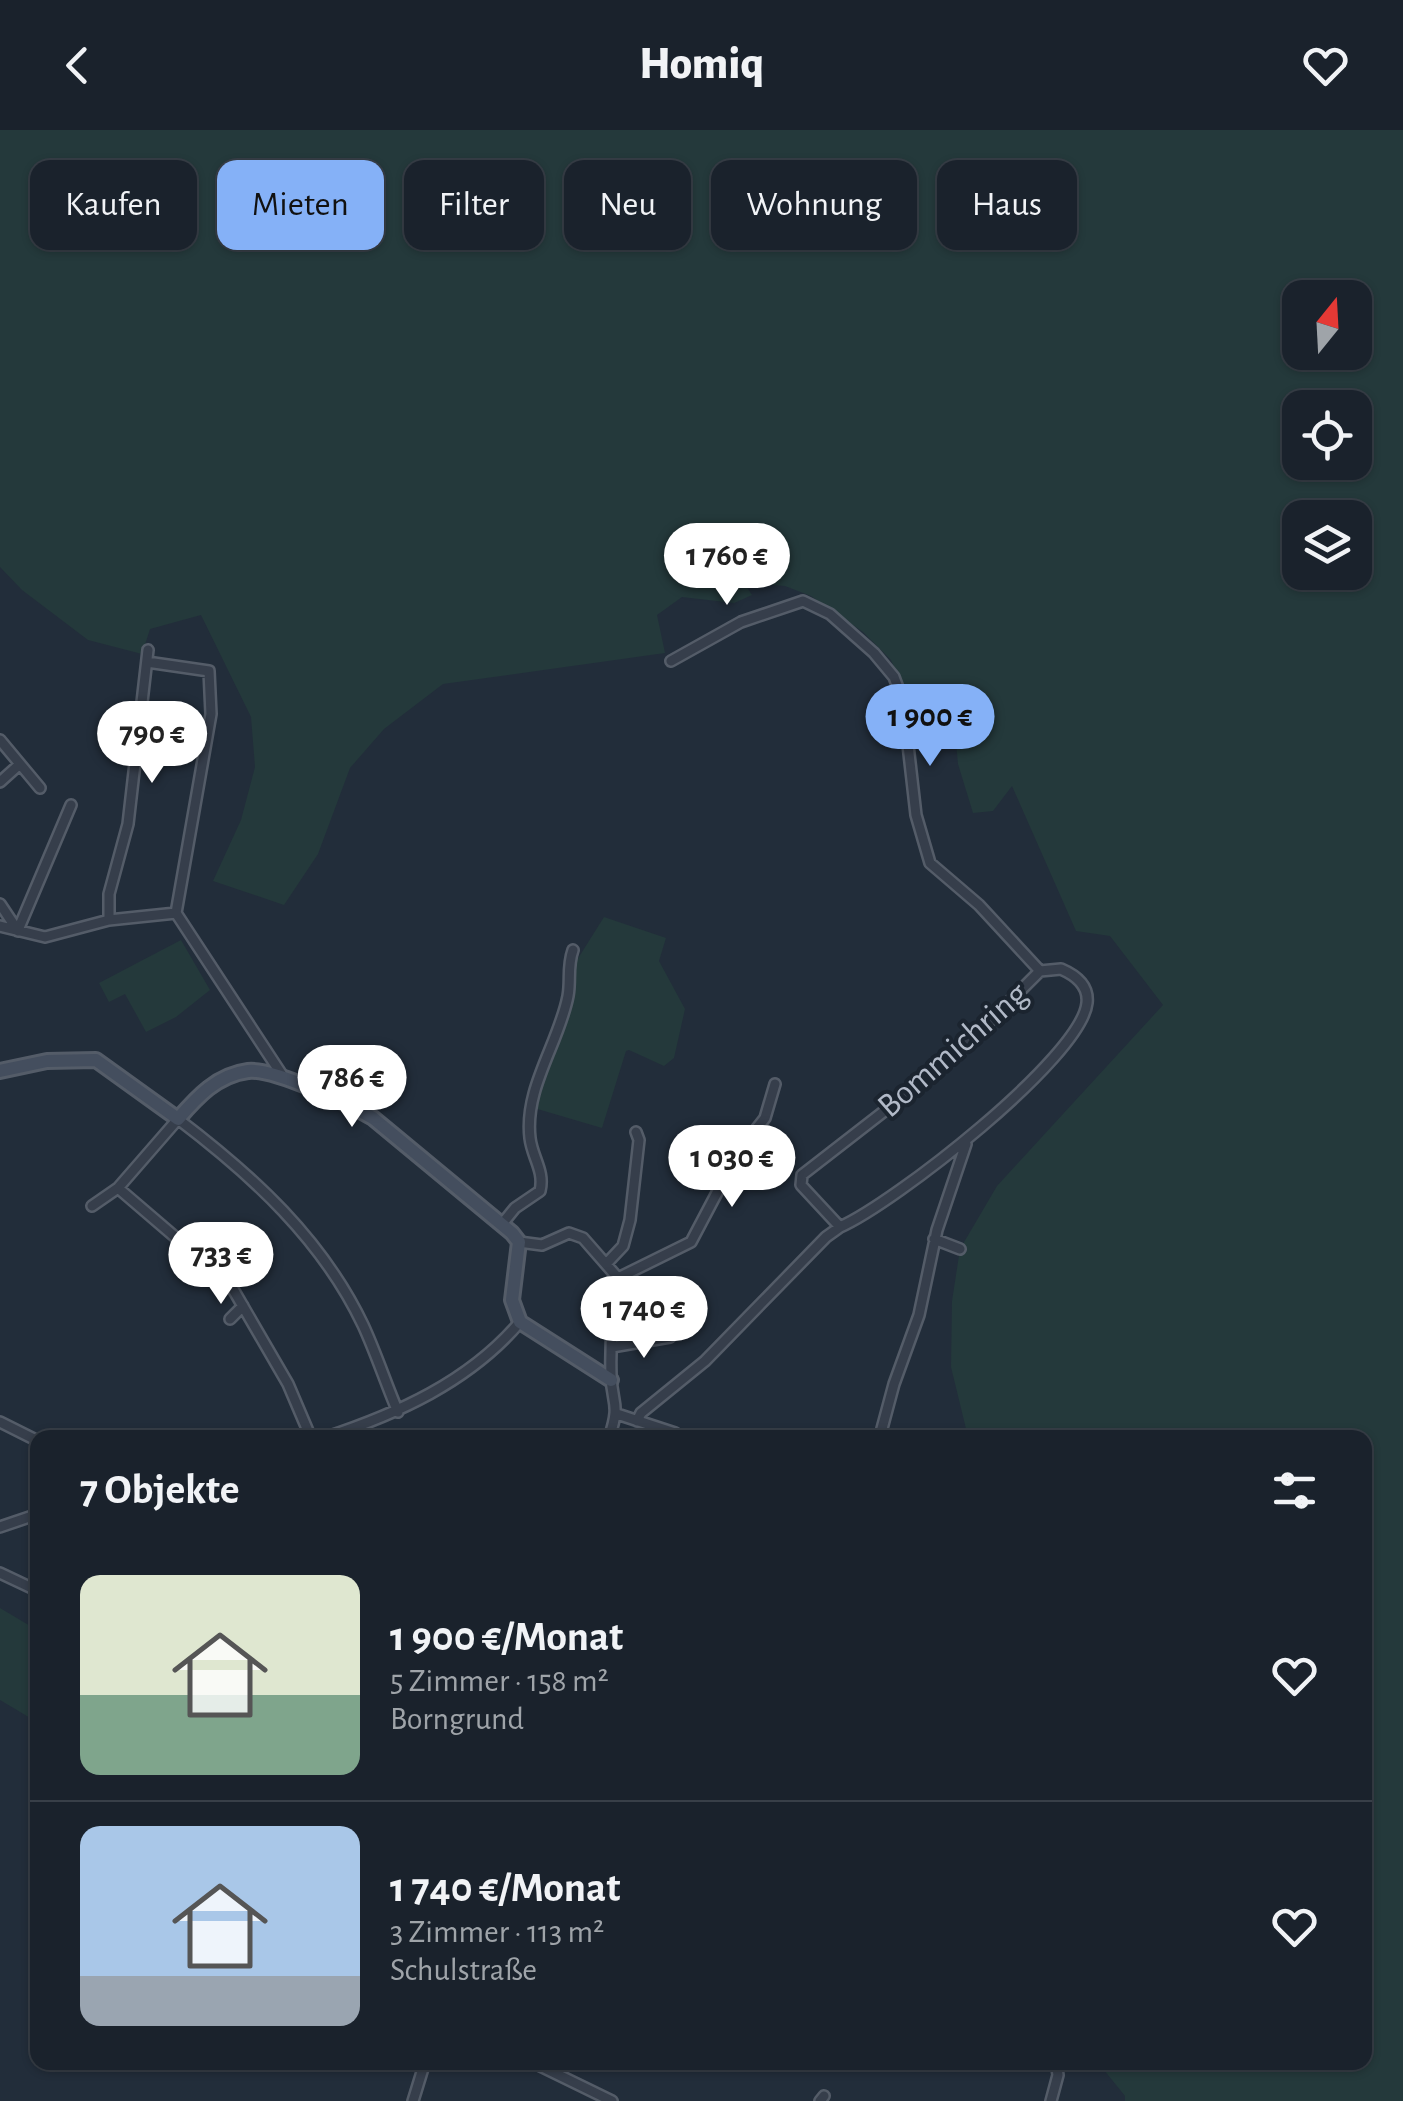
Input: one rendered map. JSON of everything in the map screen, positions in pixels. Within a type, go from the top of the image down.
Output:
[{"type":"street","points":[[671,661],[741,622],[802,600],[830,614],[874,653],[894,677],[902,701],[916,815],[930,863],[979,905],[1040,970]]},
{"type":"street","points":[[109,920],[109,894],[128,824],[148,650]]},
{"type":"street","points":[[146,662],[209,671],[211,714],[176,913],[285,1080]]},
{"type":"street","points":[[0,740],[40,788]]},
{"type":"street","points":[[0,782],[20,764]]},
{"type":"street","points":[[21,932],[71,805]]},
{"type":"street","points":[[0,904],[21,932]]},
{"type":"street","points":[[0,926],[45,937],[109,920],[176,913]]},
{"type":"street","points":[[502,1224],[515,1208],[540,1190],[542,1180],[530,1138],[532,1114],[540,1072],[569,992],[567,966],[573,950]]},
{"type":"street","name":"Bommichring","points":[[1061,969],[1071,974],[1082,982],[1087,1006],[1076,1029],[1035,1076],[967,1142],[906,1188],[840,1228],[801,1184],[802,1175],[954,1057],[1040,970],[1061,969]]},
{"type":"street","points":[[0,1071],[47,1061],[96,1060],[238,1165],[295,1222],[331,1268],[363,1325],[398,1412]]},
{"type":"street","points":[[92,1206],[118,1188],[206,1087],[246,1072],[327,1094],[373,1118],[520,1242],[542,1245],[569,1233],[583,1238],[606,1262],[618,1278],[611,1380],[617,1396],[617,1414],[611,1430]]},
{"type":"street","points":[[618,1278],[691,1242],[740,1150],[766,1118],[775,1084]]},
{"type":"street","points":[[606,1262],[623,1246],[630,1220],[639,1140],[636,1132]]},
{"type":"street","points":[[882,1430],[918,1315],[934,1239],[967,1142]]},
{"type":"street","points":[[118,1188],[230,1284],[288,1384],[308,1430]]},
{"type":"street","points":[[636,1420],[706,1362],[840,1228]]},
{"type":"street","points":[[934,1239],[960,1249]]},
{"type":"street","points":[[520,1242],[512,1300],[520,1322],[611,1380]]},
{"type":"street","points":[[230,1319],[243,1306]]},
{"type":"street","points":[[347,1430],[398,1412],[486,1358],[520,1322]]},
{"type":"street","points":[[612,1346],[670,1337]]},
{"type":"street","points":[[617,1414],[668,1430]]},
{"type":"street","points":[[0,1422],[30,1437]]},
{"type":"street","points":[[0,1527],[30,1517]]},
{"type":"street","points":[[0,1572],[30,1588]]},
{"type":"street","points":[[414,2101],[423,2070]]},
{"type":"street","points":[[548,2070],[612,2101]]},
{"type":"street","points":[[1050,2101],[1057,2070]]},
{"type":"green space","points":[[0,130],[1403,130],[1403,2101],[1125,2101],[1104,2070],[1372,2070],[1372,1430],[966,1430],[951,1367],[952,1301],[960,1249],[997,1186],[1163,1005],[1110,936],[1076,931],[1012,786],[993,811],[973,813],[958,764],[952,700],[907,699],[891,660],[863,632],[811,596],[785,586],[744,583],[752,595],[734,603],[682,597],[657,615],[665,653],[443,684],[384,729],[350,768],[318,854],[284,905],[213,881],[241,820],[255,767],[251,717],[201,615],[150,629],[142,654],[88,640],[22,590],[0,567]]},
{"type":"green space","points":[[604,917],[666,938],[659,961],[685,1009],[674,1058],[664,1066],[626,1051],[602,1128],[534,1108],[575,986],[571,983],[572,968]]},
{"type":"green space","points":[[181,940],[210,990],[176,1017],[146,1032],[125,994],[109,1002],[99,983]]},
{"type":"green space","points":[[0,1608],[30,1626],[30,1718],[0,1700]]}]
